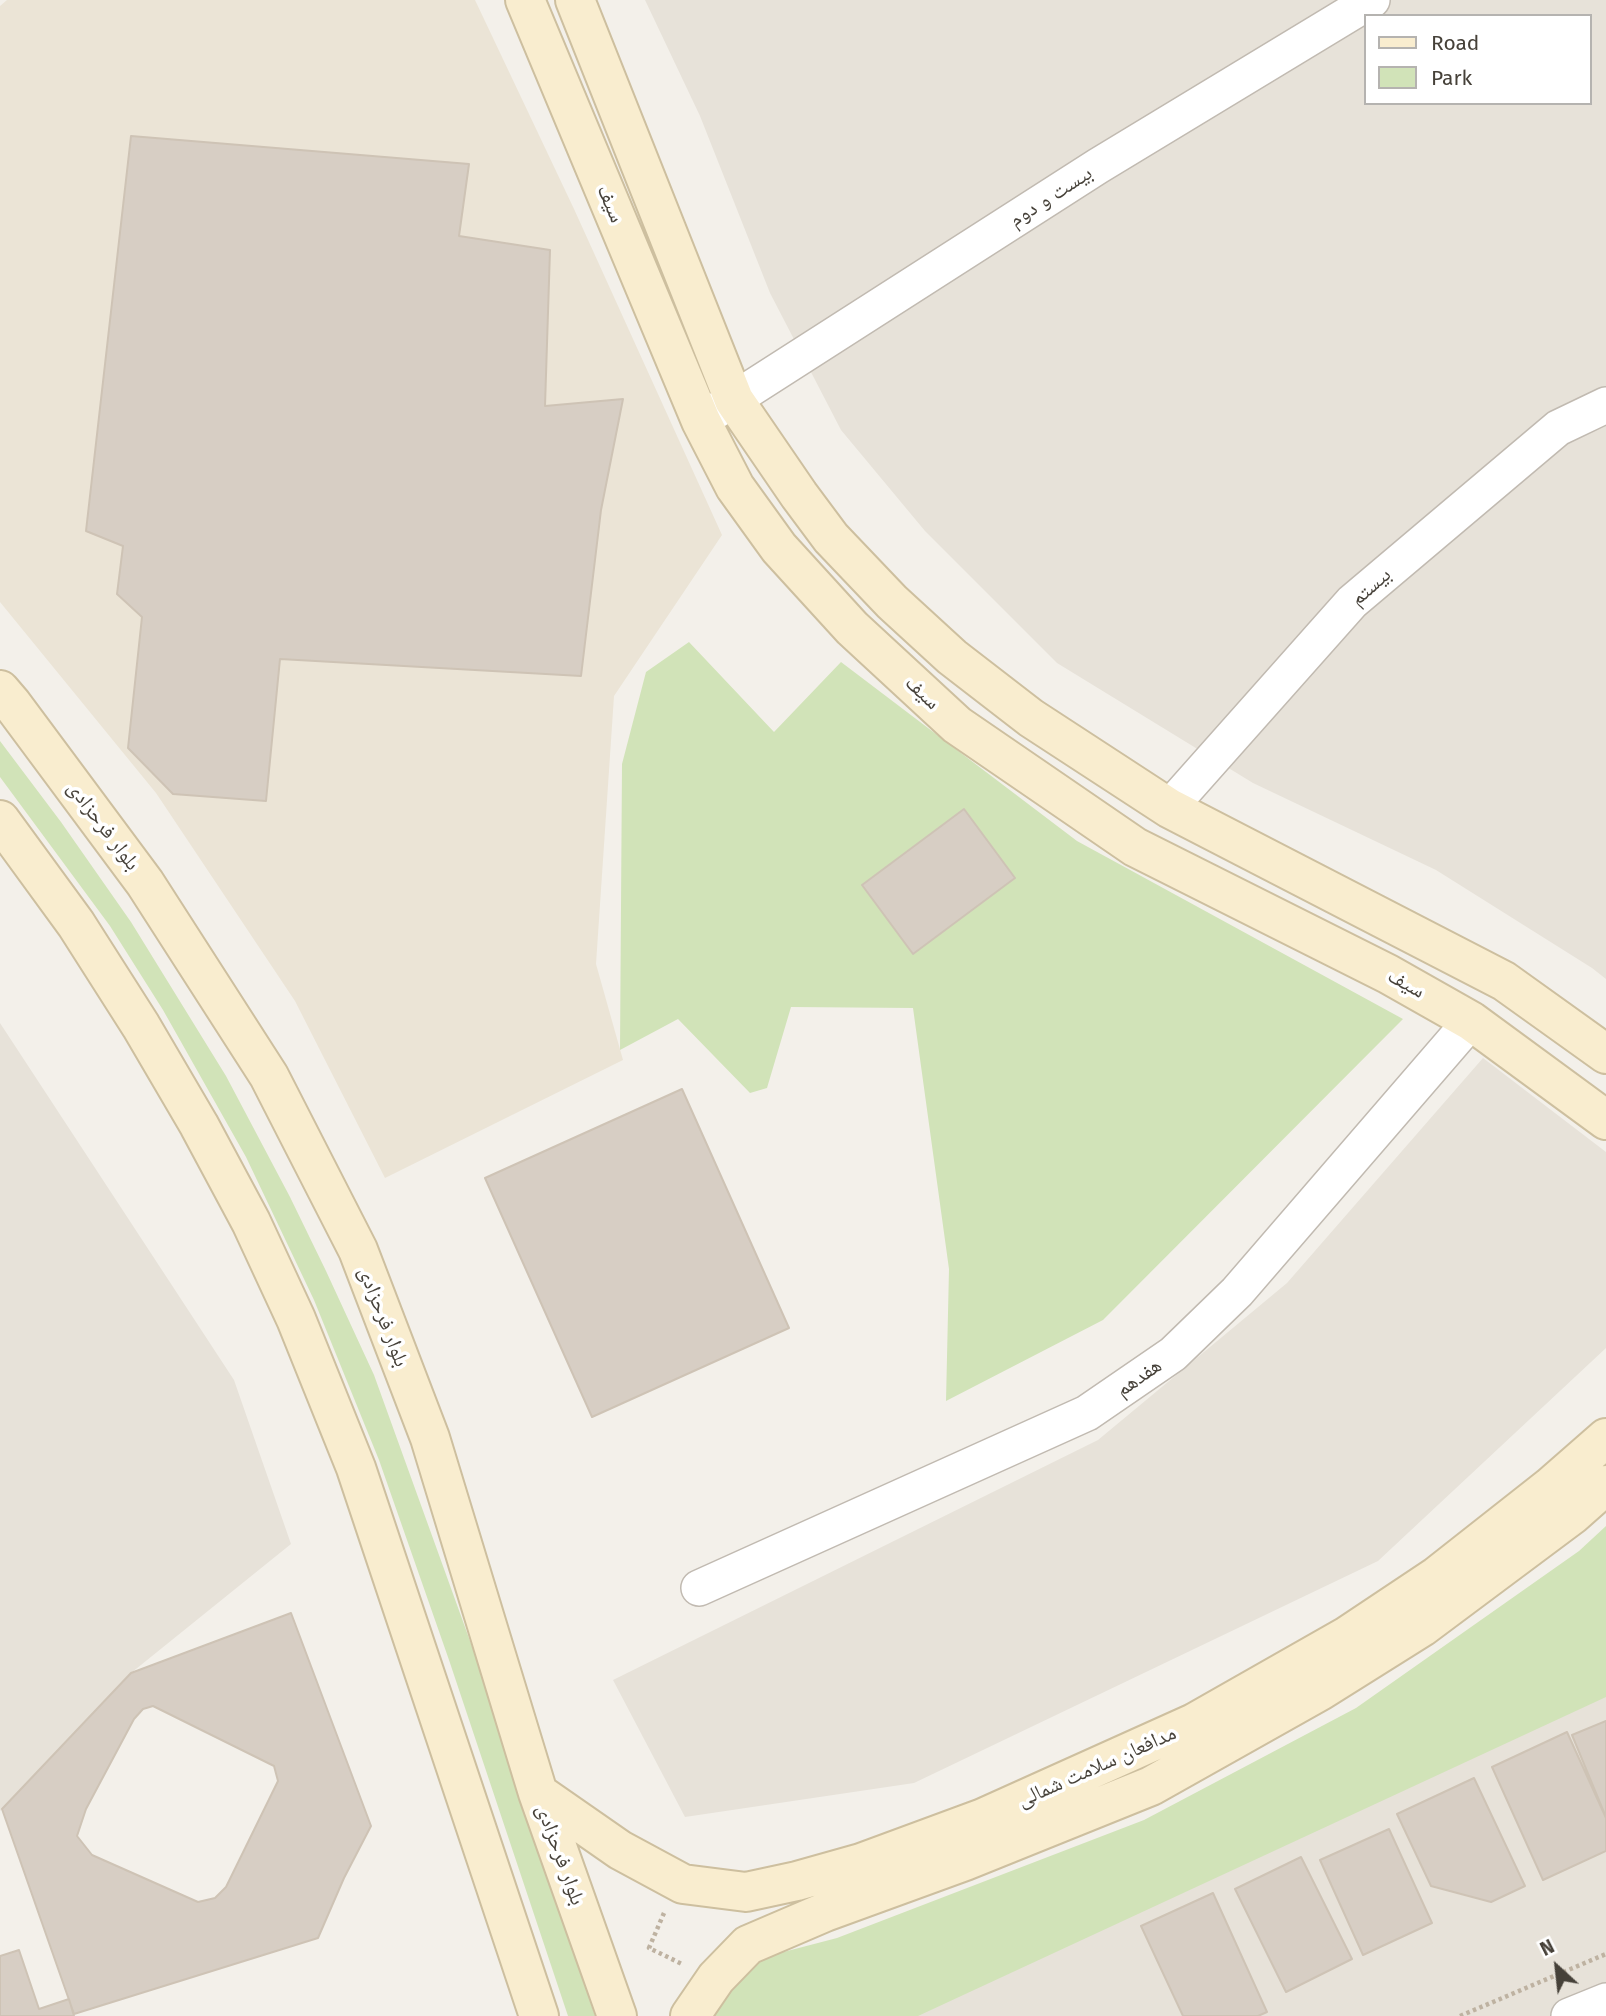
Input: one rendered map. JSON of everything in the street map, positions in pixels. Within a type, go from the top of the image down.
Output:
[{"type":"street","name":"سیف","points":[[525,0],[701,421],[735,487],[779,548],[852,628],[957,725],[1135,846],[1388,974],[1471,1021],[1606,1120]]},
{"type":"street","name":"سیف","points":[[575,0],[734,400],[831,538],[892,602],[953,657],[1031,718],[1169,808],[1504,981],[1606,1054]]},
{"type":"street","name":"بیست و دوم","points":[[701,421],[1098,166],[1372,0]]},
{"type":"street","name":"بیستم","points":[[1169,808],[1352,603],[1558,428],[1606,404]]},
{"type":"street","name":"بلوار فرحزادی","points":[[0,691],[145,883],[269,1076],[358,1250],[430,1438],[538,1793],[617,2016]]},
{"type":"street","points":[[1135,846],[1169,808]]},
{"type":"street","points":[[0,820],[76,924],[141,1026],[199,1125],[251,1222],[296,1319],[356,1468],[536,2015]]},
{"type":"street","points":[[1471,1021],[1504,981]]},
{"type":"street","name":"هفدهم","points":[[699,1588],[1087,1413],[1173,1354],[1237,1292],[1471,1021]]},
{"type":"street","name":"مدافعان سلامت شمالی","points":[[538,1793],[620,1850],[683,1884],[746,1892],[861,1863],[983,1818],[1194,1723],[1348,1636],[1437,1576],[1550,1488],[1606,1438]]},
{"type":"street","name":"مدافعان سلامت شمالی","points":[[690,2016],[716,1978],[748,1945],[825,1912],[965,1861],[1151,1786],[1320,1691],[1422,1627],[1572,1515],[1606,1485]]},
{"type":"street","points":[[1569,2016],[1606,2000]]},
{"type":"path","points":[[666,1909],[649,1948],[692,1969]]},
{"type":"path","points":[[1460,2016],[1606,1954]]},
{"type":"shaded area","points":[[7,0],[475,0],[574,209],[722,535],[614,696],[596,964],[623,1060],[385,1178],[295,1001],[156,793],[0,602],[0,6]]},
{"type":"shaded area","points":[[645,0],[1606,0],[1606,979],[1436,870],[1253,783],[1057,663],[925,531],[841,430],[770,293],[700,116]]},
{"type":"shaded area","points":[[0,1023],[234,1380],[291,1544],[131,1673],[0,1811]]},
{"type":"shaded area","points":[[1483,1058],[1606,1152],[1606,1348],[1378,1561],[914,1783],[685,1817],[613,1680],[1098,1440],[1287,1283]]},
{"type":"shaded area","points":[[1606,1658],[1606,2016],[877,2016]]},
{"type":"green space","points":[[689,642],[774,732],[841,662],[1077,841],[1403,1019],[1103,1320],[946,1401],[949,1269],[913,1008],[791,1007],[767,1088],[750,1093],[678,1019],[620,1050],[622,764],[646,672]]},
{"type":"green space","points":[[0,741],[131,922],[226,1076],[326,1271],[374,1375],[474,1652],[595,2016],[568,2016],[379,1460],[314,1300],[246,1157],[163,1010],[110,926],[0,777]]},
{"type":"green space","points":[[1606,1526],[1606,1697],[918,2016],[706,2016],[749,1961],[837,1938],[1144,1820],[1356,1708],[1579,1551]]},
{"type":"building","points":[[131,136],[469,164],[459,236],[550,250],[545,406],[623,399],[601,510],[581,676],[280,659],[266,801],[173,794],[128,748],[142,617],[117,594],[123,546],[86,531]]},
{"type":"building","points":[[964,809],[1015,878],[913,954],[862,885]]},
{"type":"building","points":[[682,1089],[789,1328],[592,1417],[485,1178]]},
{"type":"building","points":[[291,1613],[371,1826],[344,1878],[318,1938],[74,2014],[2,1809],[131,1673]]},
{"type":"building","points":[[153,1706],[274,1766],[278,1781],[226,1887],[215,1898],[198,1902],[92,1855],[77,1836],[86,1809],[134,1719],[143,1709]]},
{"type":"building","points":[[1606,1721],[1606,1817],[1572,1735]]},
{"type":"building","points":[[1567,1732],[1606,1818],[1606,1851],[1543,1880],[1492,1767]]},
{"type":"building","points":[[1474,1778],[1525,1886],[1491,1902],[1431,1886],[1397,1814]]},
{"type":"building","points":[[1389,1829],[1432,1923],[1363,1955],[1320,1860]]},
{"type":"building","points":[[1301,1857],[1352,1959],[1286,1992],[1235,1889]]},
{"type":"building","points":[[1213,1893],[1267,2012],[1258,2016],[1183,2016],[1141,1926]]},
{"type":"building","points":[[19,1950],[39,2009],[69,1999],[74,2016],[0,2016],[0,1956]]}]
